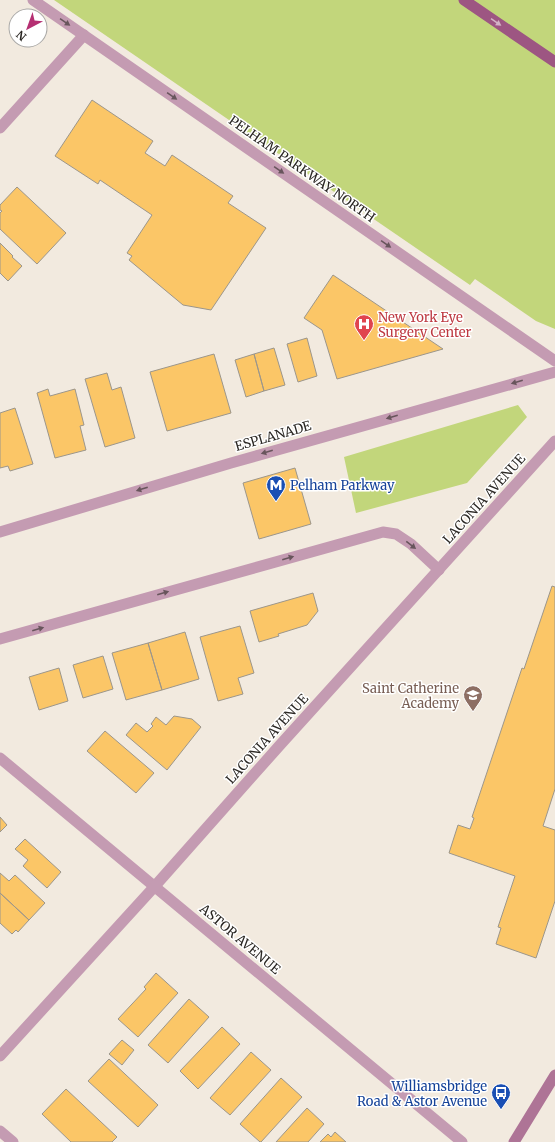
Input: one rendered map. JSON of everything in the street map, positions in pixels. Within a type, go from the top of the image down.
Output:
[{"type":"main road","points":[[464,0],[555,62]]},
{"type":"main road","points":[[514,1142],[555,1075]]},
{"type":"street","name":"PELHAM PARKWAY NORTH","points":[[33,0],[555,361]]},
{"type":"street","points":[[0,128],[84,35]]},
{"type":"street","name":"ESPLANADE","points":[[0,532],[231,463],[555,372]]},
{"type":"street","name":"LACONIA AVENUE","points":[[0,1056],[555,441]]},
{"type":"street","points":[[0,639],[383,532],[396,534],[411,544],[439,570]]},
{"type":"street","name":"ASTOR AVENUE","points":[[0,758],[462,1142]]},
{"type":"street","points":[[0,1131],[13,1142]]},
{"type":"green space","points":[[54,0],[555,0],[555,329],[536,321],[475,279],[470,285]]},
{"type":"green space","points":[[518,405],[527,417],[467,483],[356,513],[344,457]]},
{"type":"building","points":[[92,100],[153,141],[145,153],[165,166],[172,155],[233,196],[228,203],[266,228],[211,310],[183,305],[129,260],[132,256],[127,253],[152,215],[100,180],[98,184],[55,156]]},
{"type":"building","points":[[17,187],[66,233],[37,264],[0,229],[0,213],[2,211],[0,210],[0,205]]},
{"type":"building","points":[[0,243],[22,266],[8,281],[0,273]]},
{"type":"building","points":[[333,275],[443,349],[337,379],[322,330],[304,318]]},
{"type":"building","points":[[307,338],[317,376],[298,382],[287,344]]},
{"type":"building","points":[[274,348],[285,385],[264,391],[254,354]]},
{"type":"building","points":[[214,354],[231,413],[167,431],[150,372]]},
{"type":"building","points":[[254,354],[264,391],[246,397],[235,360]]},
{"type":"building","points":[[107,373],[112,390],[121,387],[135,438],[105,447],[85,379]]},
{"type":"building","points":[[48,389],[50,396],[75,389],[84,425],[80,426],[86,450],[55,458],[37,393]]},
{"type":"building","points":[[15,408],[33,464],[10,471],[8,466],[0,468],[0,413]]},
{"type":"building","points":[[295,468],[311,524],[259,539],[243,483]]},
{"type":"building","points":[[552,586],[555,587],[555,789],[543,826],[555,830],[555,901],[536,958],[496,944],[501,928],[498,927],[515,876],[449,853],[458,825],[470,829],[474,818],[472,817],[522,668],[524,669]]},
{"type":"building","points":[[313,593],[318,611],[307,625],[259,642],[250,611]]},
{"type":"building","points":[[240,626],[254,673],[238,678],[243,694],[218,701],[200,637]]},
{"type":"building","points":[[185,632],[199,679],[162,690],[148,643]]},
{"type":"building","points":[[148,643],[162,690],[126,700],[112,653]]},
{"type":"building","points":[[103,656],[113,689],[83,698],[73,665]]},
{"type":"building","points":[[59,668],[68,701],[39,710],[29,677]]},
{"type":"building","points":[[174,716],[192,719],[201,727],[167,770],[126,735],[136,723],[147,732],[153,726],[151,724],[156,717],[166,725]]},
{"type":"building","points":[[105,731],[154,773],[136,793],[87,751]]},
{"type":"building","points":[[0,817],[7,825],[0,832]]},
{"type":"building","points":[[25,839],[61,872],[47,888],[23,866],[28,860],[15,849]]},
{"type":"building","points":[[0,873],[9,881],[15,875],[45,903],[29,920],[0,893]]},
{"type":"building","points":[[0,893],[29,920],[18,932],[16,930],[12,934],[0,923]]},
{"type":"building","points":[[156,973],[178,993],[138,1037],[118,1019],[146,989],[144,987]]},
{"type":"building","points":[[189,999],[209,1017],[168,1063],[148,1045]]},
{"type":"building","points":[[222,1027],[240,1044],[198,1089],[180,1071]]},
{"type":"building","points":[[122,1040],[134,1050],[122,1065],[109,1054]]},
{"type":"building","points":[[251,1052],[271,1070],[230,1115],[210,1098]]},
{"type":"building","points":[[109,1059],[158,1105],[138,1127],[88,1081]]},
{"type":"building","points":[[281,1078],[302,1097],[260,1142],[240,1124]]},
{"type":"building","points":[[66,1089],[117,1137],[112,1142],[71,1142],[42,1114]]},
{"type":"building","points":[[307,1108],[324,1124],[308,1142],[276,1142]]},
{"type":"building","points":[[335,1132],[346,1142],[320,1142],[328,1134],[331,1137]]},
{"type":"place","name":"New York Eye Surgery Center","points":[[364,341]]},
{"type":"place","name":"Pelham Parkway","points":[[276,502]]},
{"type":"place","name":"Saint Catherine Academy","points":[[473,712]]},
{"type":"place","name":"Williamsbridge Road & Astor Avenue","points":[[501,1110]]}]
